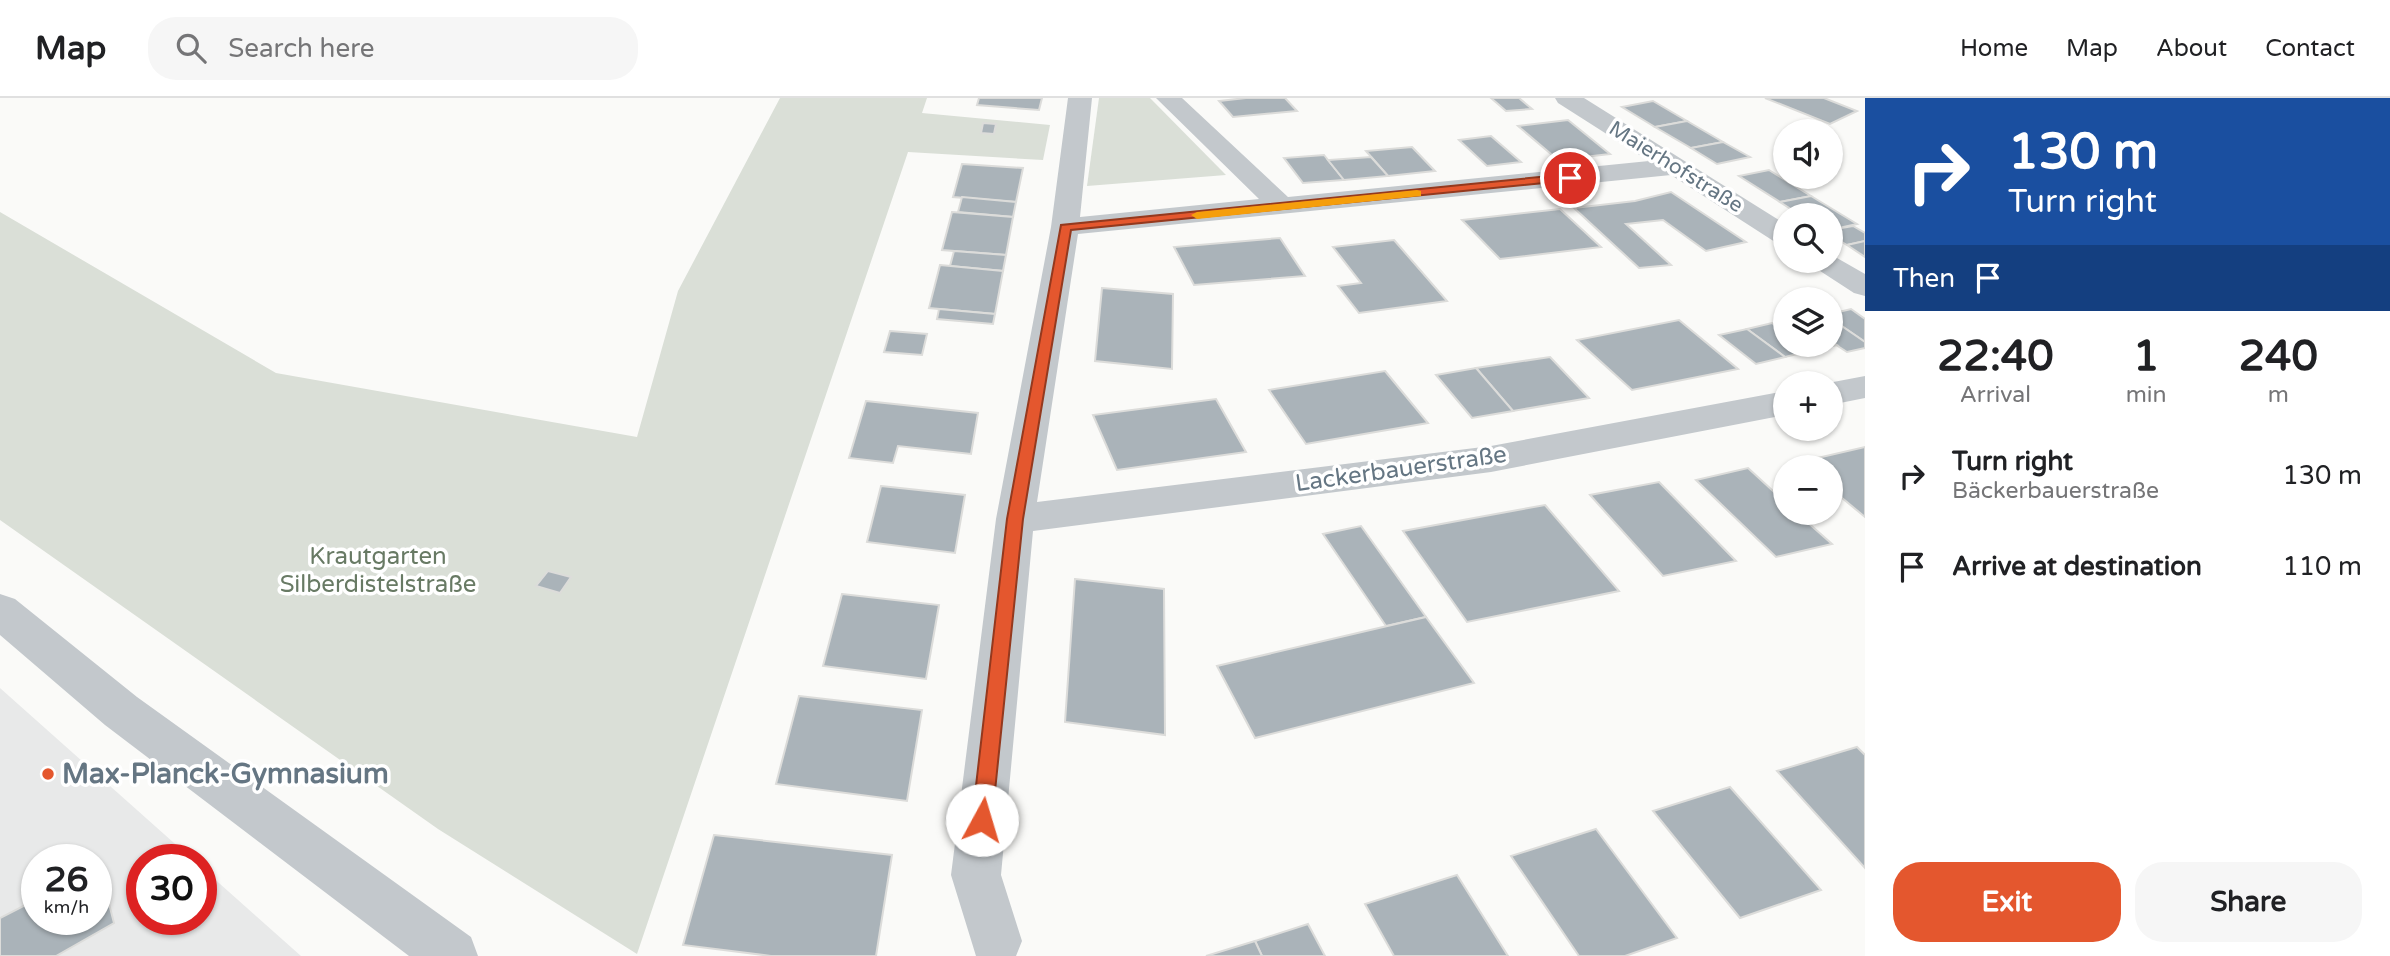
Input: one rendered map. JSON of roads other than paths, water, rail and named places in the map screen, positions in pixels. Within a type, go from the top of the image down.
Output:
[{"type":"street","points":[[996,941],[976,875],[1015,519],[1065,227],[1080,98]]},
{"type":"street","points":[[1168,98],[1283,208]]},
{"type":"street","name":"Maierhofstraße","points":[[1567,98],[1773,229]]},
{"type":"street","points":[[1065,227],[1283,208],[1674,167]]},
{"type":"street","points":[[1843,273],[1865,287]]},
{"type":"street","points":[[1843,391],[1865,387]]},
{"type":"street","name":"Lackerbauerstraße","points":[[1015,519],[1491,459],[1773,405]]},
{"type":"street","points":[[0,611],[121,711],[452,956]]},
{"type":"place","name":"Max-Planck-Gymnasium","points":[[48,774]]},
{"type":"park label","name":"Krautgarten Silberdistelstraße","points":[[378,570]]}]
